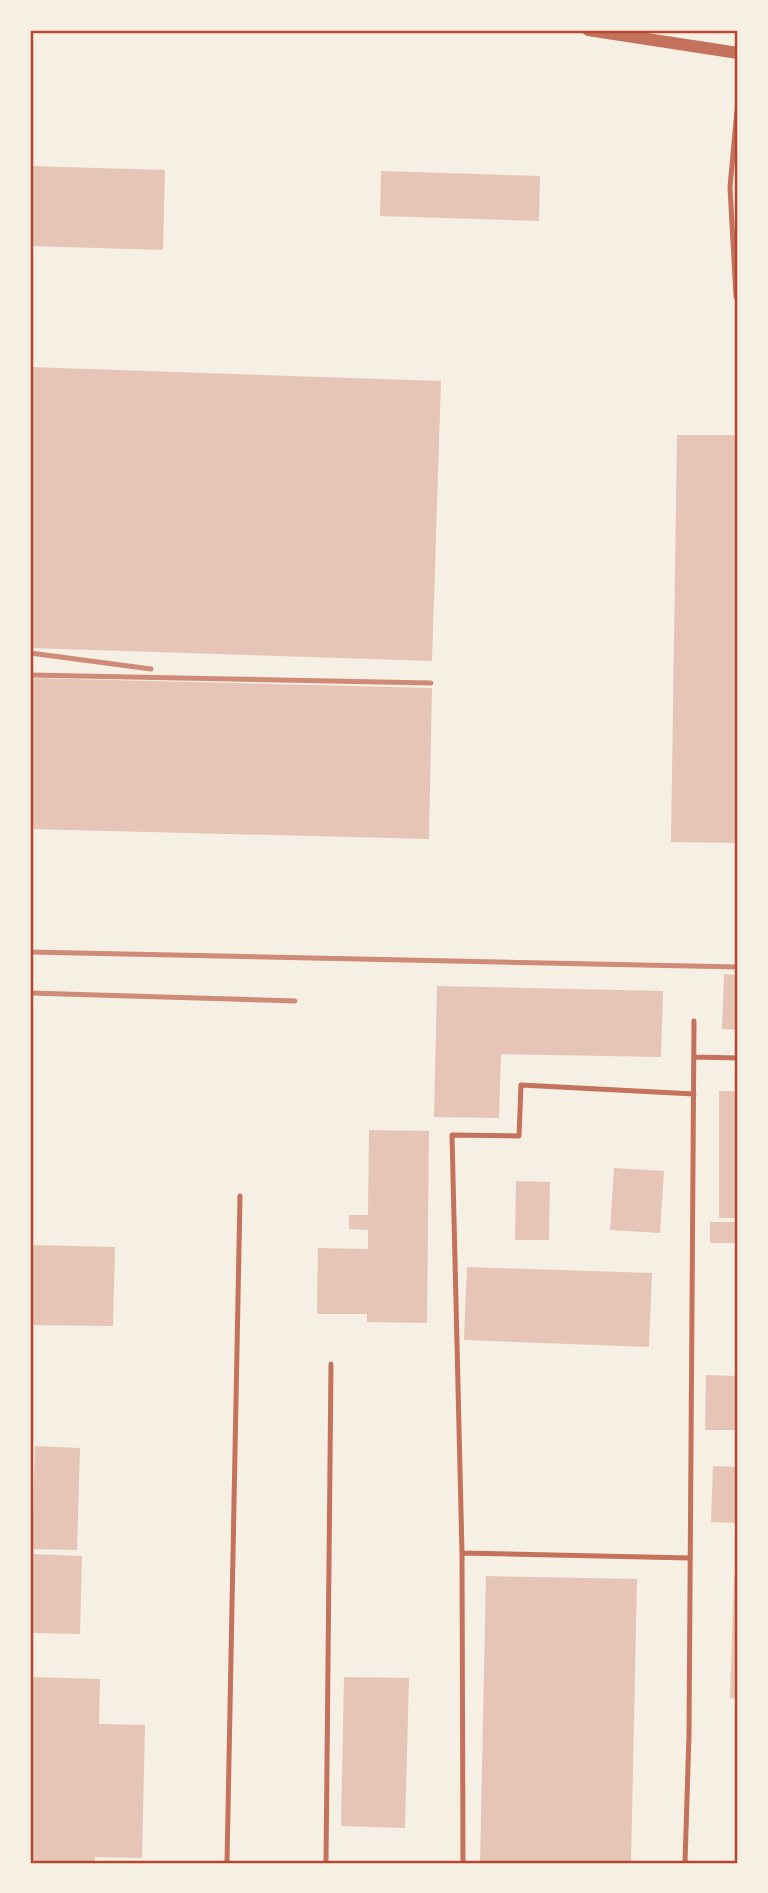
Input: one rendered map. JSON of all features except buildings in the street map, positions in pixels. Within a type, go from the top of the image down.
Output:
[{"type":"street","points":[[588,30],[738,53]]},
{"type":"lane","points":[[738,99],[730,187],[738,298]]},
{"type":"lane","points":[[685,1863],[694,1021]]},
{"type":"lane","points":[[694,1057],[738,1058]]},
{"type":"lane","points":[[463,1863],[462,1553],[452,1135],[519,1136],[521,1085],[694,1094]]},
{"type":"lane","points":[[227,1863],[240,1196]]},
{"type":"lane","points":[[326,1863],[331,1364]]},
{"type":"lane","points":[[462,1553],[690,1558]]},
{"type":"railway","points":[[30,653],[151,669]]},
{"type":"railway","points":[[30,675],[431,683]]},
{"type":"railway","points":[[30,952],[738,967]]},
{"type":"railway","points":[[30,993],[295,1001]]}]
